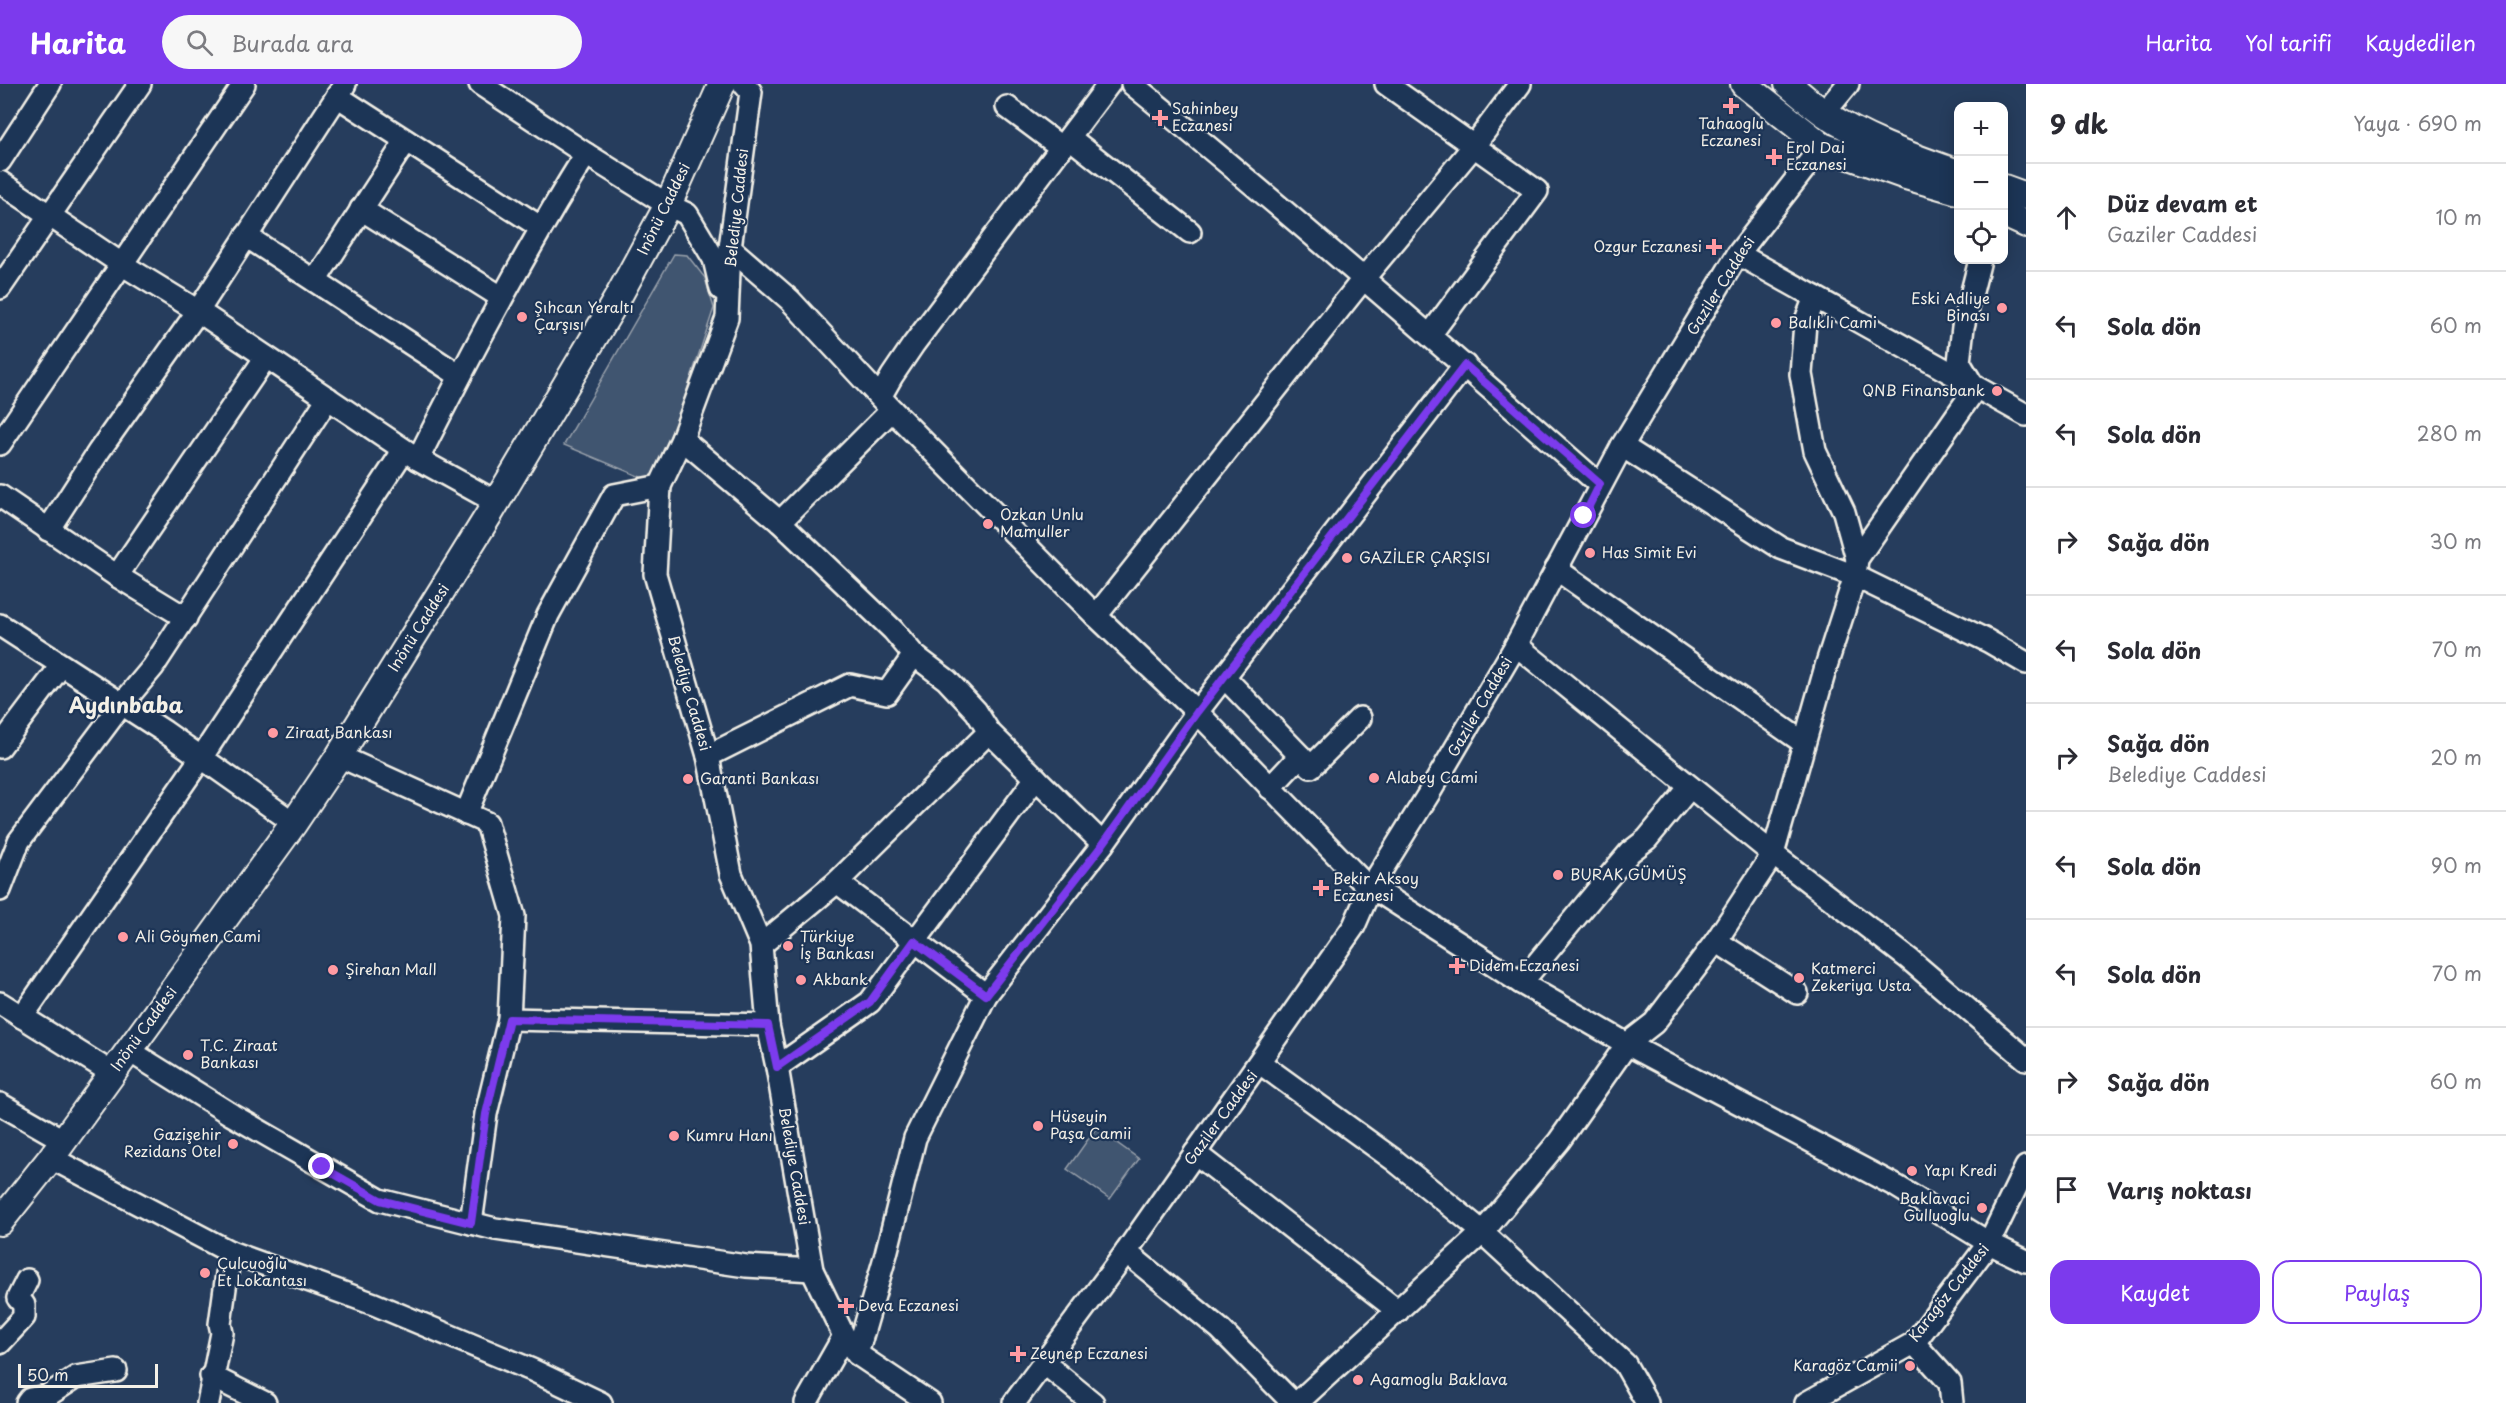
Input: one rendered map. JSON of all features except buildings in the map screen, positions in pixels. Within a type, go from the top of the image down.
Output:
[{"type":"main road","name":"Inönü Caddesi","points":[[0,1222],[57,1149],[294,823],[339,756],[496,502],[617,299],[668,205],[722,84]]},
{"type":"main road","points":[[1744,84],[1822,146],[1906,176],[1954,189]]},
{"type":"main road","points":[[1788,84],[1824,113],[1859,133],[1954,171]]},
{"type":"main road","points":[[2008,189],[2026,196]]},
{"type":"main road","name":"Inönü Caddesi","points":[[0,1205],[44,1150],[57,1149]]},
{"type":"street","points":[[0,161],[50,84]]},
{"type":"street","points":[[0,288],[140,84]]},
{"type":"street","points":[[0,444],[244,84]]},
{"type":"street","points":[[780,522],[886,403],[892,376],[913,345],[1109,84]]},
{"type":"street","points":[[1132,84],[1199,137],[1364,278],[1600,484]]},
{"type":"street","points":[[1386,84],[1537,191],[1430,335]]},
{"type":"street","points":[[1095,616],[1364,278],[1473,147],[1520,84]]},
{"type":"street","points":[[1824,113],[1848,84]]},
{"type":"street","name":"Belediye Caddesi","points":[[753,86],[730,248],[727,318],[682,439],[660,486],[656,574],[694,716],[708,756],[731,874],[761,945],[768,1025],[812,1270],[844,1336],[857,1354],[930,1403]]},
{"type":"street","points":[[489,87],[586,154],[668,205],[687,214],[714,259],[727,318]]},
{"type":"street","points":[[48,530],[99,451],[198,311],[341,90],[406,141],[540,227]]},
{"type":"street","points":[[1007,107],[1066,143],[1190,232]]},
{"type":"street","points":[[315,281],[406,141]]},
{"type":"street","name":"Gaziler Caddesi","points":[[1014,1403],[1126,1252],[1354,926],[1366,884],[1431,790],[1516,645],[1622,446],[1738,254],[1822,146]]},
{"type":"street","points":[[22,1017],[411,455],[460,376],[540,227],[586,154]]},
{"type":"street","points":[[0,182],[123,265],[198,311],[411,455],[496,502]]},
{"type":"street","points":[[361,208],[501,297]]},
{"type":"street","points":[[246,236],[460,376]]},
{"type":"street","points":[[730,248],[790,300],[886,403],[1095,616],[1197,712],[1366,884],[1521,983],[1627,1044],[1896,1186],[1989,1243],[2026,1261]]},
{"type":"street","points":[[1738,254],[2026,416]]},
{"type":"street","points":[[1975,388],[1959,362],[1963,327],[1979,264]]},
{"type":"street","points":[[1815,297],[1805,323],[1801,374],[1815,451],[1844,512],[1856,568]]},
{"type":"street","points":[[117,576],[266,357]]},
{"type":"street","points":[[857,1354],[886,1254],[915,1138],[986,995],[1103,844],[1197,712],[1465,365]]},
{"type":"street","points":[[1126,1252],[1220,1329],[1295,1403],[1482,1233],[1559,1141],[1627,1044],[1654,1023],[1716,942],[1773,854],[1856,568],[1975,388]]},
{"type":"street","points":[[0,890],[19,842],[122,704],[153,667],[328,398]]},
{"type":"street","points":[[682,439],[780,522],[893,630],[914,655],[947,680],[976,711],[989,732],[1103,844]]},
{"type":"street","points":[[1622,446],[1780,548],[1856,568],[2026,663]]},
{"type":"street","points":[[466,814],[548,615],[614,495],[660,486]]},
{"type":"street","points":[[0,496],[117,576],[186,618]]},
{"type":"street","points":[[1556,569],[1804,743]]},
{"type":"street","points":[[0,625],[122,704],[294,823]]},
{"type":"street","points":[[1516,645],[1773,854],[1909,959],[2026,1059]]},
{"type":"street","points":[[708,756],[849,685],[887,693],[914,655]]},
{"type":"street","points":[[0,747],[61,666]]},
{"type":"street","points":[[1224,677],[1311,767],[1360,718]]},
{"type":"street","points":[[761,945],[837,882],[989,732]]},
{"type":"street","points":[[339,756],[488,823],[514,916],[509,1019],[486,1114],[471,1223]]},
{"type":"street","points":[[1270,788],[1300,756]]},
{"type":"street","points":[[777,1067],[870,1002],[1036,778]]},
{"type":"street","points":[[1521,983],[1630,852],[1647,839],[1690,787]]},
{"type":"street","points":[[837,882],[986,995]]},
{"type":"street","points":[[1716,942],[1797,993]]},
{"type":"street","points":[[0,1003],[111,1073]]},
{"type":"street","points":[[509,1019],[768,1025]]},
{"type":"street","points":[[128,1050],[232,1115],[380,1200],[495,1229],[746,1266],[812,1270]]},
{"type":"street","points":[[1260,1063],[1394,1160],[1482,1233],[1625,1364],[1647,1403]]},
{"type":"street","points":[[0,1104],[57,1149],[230,1252],[374,1304],[532,1370],[600,1403]]},
{"type":"street","points":[[1195,1153],[1398,1311]]},
{"type":"street","name":"Karagöz Caddesi","points":[[1806,1403],[1914,1343],[1989,1243],[2026,1167]]},
{"type":"street","points":[[208,1403],[222,1333],[220,1324],[230,1252]]},
{"type":"street","points":[[0,1343],[24,1317],[24,1305],[18,1298],[27,1280]]},
{"type":"street","points":[[806,1403],[844,1336]]},
{"type":"street","points":[[1914,1343],[1950,1383],[1952,1403]]},
{"type":"street","points":[[1044,1363],[1093,1403]]},
{"type":"street","points":[[27,1403],[30,1399],[47,1396],[76,1377],[116,1371]]},
{"type":"street","points":[[212,1376],[265,1403]]},
{"type":"shaded area","points":[[674,254],[687,255],[705,278],[714,308],[655,483],[564,445]]},
{"type":"shaded area","points":[[1096,1128],[1139,1159],[1110,1199],[1067,1169]]},
{"type":"place","name":"Tahaoglu Eczanesi","points":[[1731,106]]},
{"type":"place","name":"Sahinbey Eczanesi","points":[[1160,118]]},
{"type":"place","name":"Erol Dai Eczanesi","points":[[1774,157]]},
{"type":"place","name":"Ozgur Eczanesi","points":[[1714,247]]},
{"type":"place","name":"Eski Adliye Binası","points":[[2002,308]]},
{"type":"place","name":"Şıhcan Yeraltı Çarşısı","points":[[522,317]]},
{"type":"place","name":"Balıklı Cami","points":[[1776,323]]},
{"type":"place","name":"QNB Finansbank","points":[[1997,391]]},
{"type":"place","name":"Ozkan Unlu Mamuller","points":[[988,524]]},
{"type":"place","name":"Has Simit Evi","points":[[1590,553]]},
{"type":"place","name":"GAZİLER ÇARŞISI","points":[[1347,558]]},
{"type":"place","name":"Ziraat Bankası","points":[[273,733]]},
{"type":"place","name":"Alabey Cami","points":[[1374,778]]},
{"type":"place","name":"Garanti Bankası","points":[[688,779]]},
{"type":"place","name":"BURAK GÜMÜŞ","points":[[1558,875]]},
{"type":"place","name":"Bekir Aksoy Eczanesi","points":[[1321,888]]},
{"type":"place","name":"Ali Göymen Cami","points":[[123,937]]},
{"type":"place","name":"Türkiye İş Bankası","points":[[788,946]]},
{"type":"place","name":"Didem Eczanesi","points":[[1457,966]]},
{"type":"place","name":"Şirehan Mall","points":[[333,970]]},
{"type":"place","name":"Katmerci Zekeriya Usta","points":[[1799,978]]},
{"type":"place","name":"Akbank","points":[[801,980]]},
{"type":"place","name":"T.C. Ziraat Bankası","points":[[188,1055]]},
{"type":"place","name":"Hüseyin Paşa Camii","points":[[1038,1126]]},
{"type":"place","name":"Kumru Hanı","points":[[674,1136]]},
{"type":"place","name":"Gazişehir Rezidans Otel","points":[[233,1144]]},
{"type":"place","name":"Yapı Kredi","points":[[1912,1171]]},
{"type":"place","name":"Baklavaci Gulluoglu","points":[[1982,1208]]},
{"type":"place","name":"Çulcuoğlu Et Lokantası","points":[[205,1273]]},
{"type":"place","name":"Deva Eczanesi","points":[[846,1306]]},
{"type":"place","name":"Zeynep Eczanesi","points":[[1018,1354]]},
{"type":"place","name":"Karagöz Camii","points":[[1910,1366]]},
{"type":"place","name":"Agamoglu Baklava","points":[[1358,1380]]},
{"type":"district","name":"Aydınbaba","points":[[126,706]]},
{"type":"route","points":[[322,1167],[380,1200],[471,1223],[486,1114],[509,1019],[768,1025],[777,1067],[870,1002],[914,941],[986,995],[1103,844],[1197,712],[1465,365],[1600,484],[1584,516]]}]
